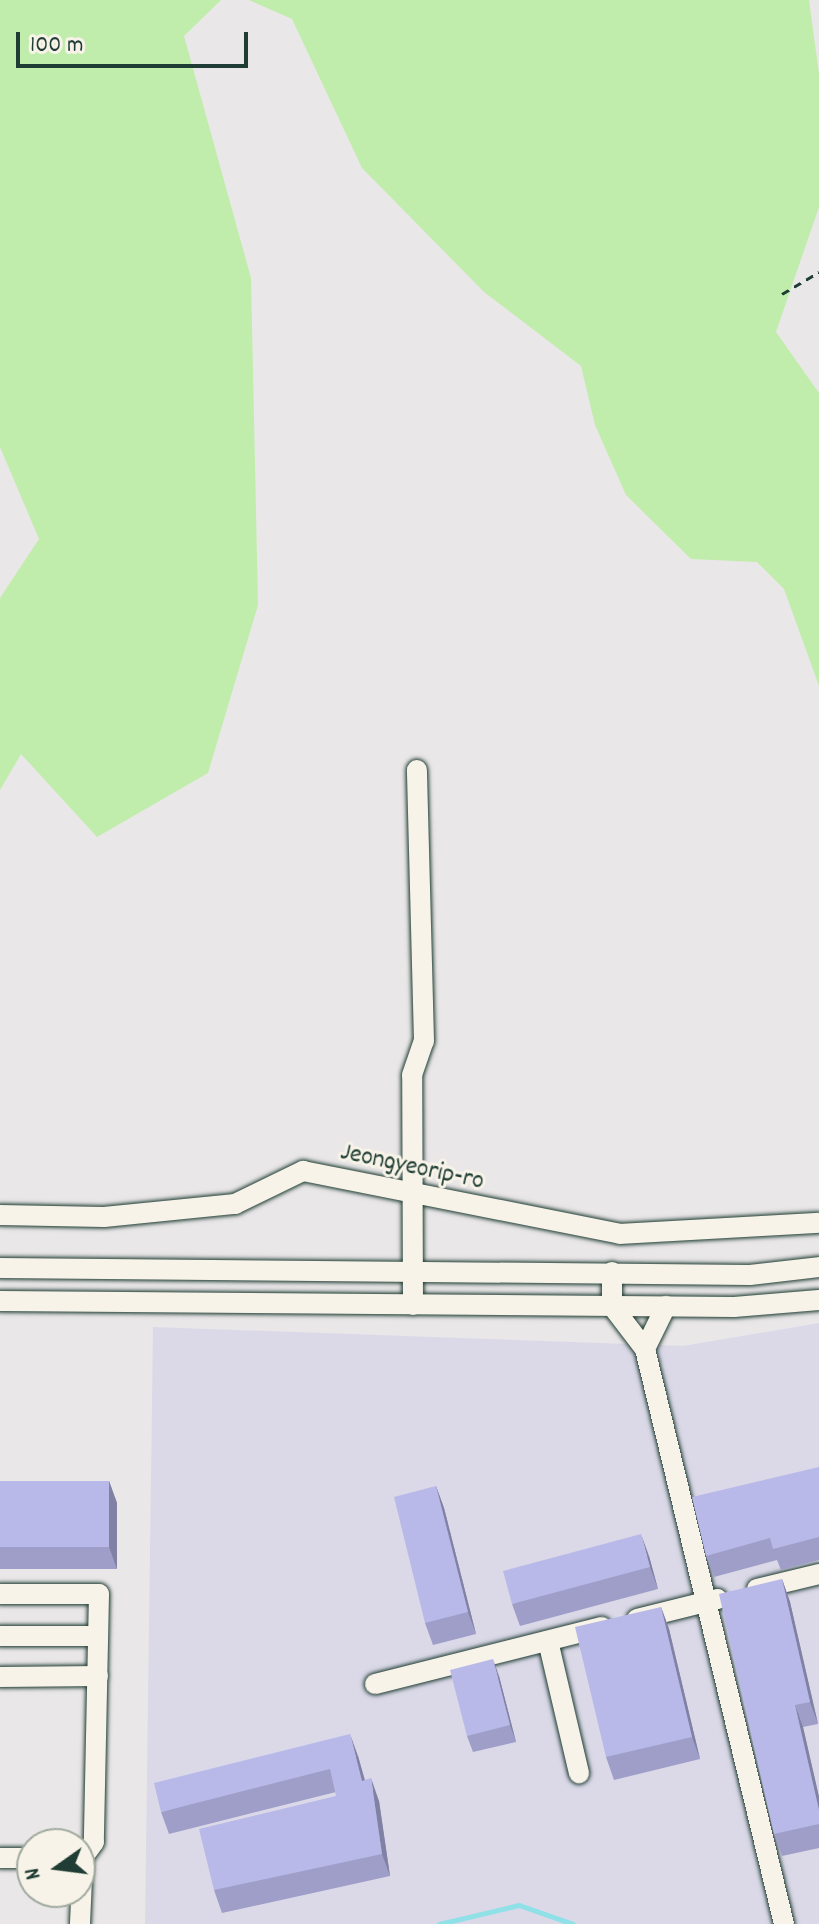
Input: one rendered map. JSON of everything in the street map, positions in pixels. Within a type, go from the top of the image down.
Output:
[{"type":"street","points":[[413,1305],[415,1198],[412,1075],[424,1041],[417,770]]},
{"type":"street","name":"Jeongyeorip-ro","points":[[0,1215],[104,1217],[235,1204],[303,1171],[415,1198],[620,1234],[819,1223]]},
{"type":"street","points":[[0,1268],[750,1275],[819,1267]]},
{"type":"street","points":[[612,1272],[612,1306],[645,1349],[784,1924]]},
{"type":"street","points":[[2,1304],[666,1306],[819,1300]]},
{"type":"street","points":[[645,1349],[666,1306]]},
{"type":"street","points":[[375,1684],[819,1574]]},
{"type":"street","points":[[0,1594],[99,1594],[94,1828]]},
{"type":"street","points":[[0,1636],[98,1636]]},
{"type":"street","points":[[548,1641],[579,1773]]},
{"type":"street","points":[[0,1677],[98,1676]]},
{"type":"path","points":[[782,294],[819,272]]},
{"type":"shaded area","points":[[819,1323],[819,1924],[145,1924],[153,1327],[683,1346]]},
{"type":"green space","points":[[0,0],[221,0],[184,36],[251,278],[258,605],[208,773],[97,837],[21,754],[0,790],[0,598],[39,539],[0,447]]},
{"type":"green space","points":[[249,0],[809,0],[819,74],[819,207],[776,332],[819,393],[819,686],[784,589],[757,562],[691,559],[626,495],[595,425],[581,366],[484,292],[362,168],[292,19]]},
{"type":"building","points":[[819,1467],[819,1537],[773,1549],[770,1538],[706,1556],[692,1497]]},
{"type":"building","points":[[0,1481],[109,1481],[109,1547],[0,1547]]},
{"type":"building","points":[[436,1486],[468,1612],[425,1623],[394,1497]]},
{"type":"building","points":[[641,1534],[650,1567],[512,1604],[503,1571]]},
{"type":"building","points":[[782,1579],[810,1702],[795,1705],[819,1810],[819,1824],[774,1834],[719,1594]]},
{"type":"building","points":[[661,1607],[692,1737],[606,1757],[575,1627]]},
{"type":"building","points":[[493,1659],[510,1725],[467,1736],[450,1670]]},
{"type":"building","points":[[350,1734],[362,1781],[371,1778],[382,1854],[214,1890],[199,1829],[336,1796],[330,1769],[161,1812],[154,1783]]},
{"type":"waterway","points":[[439,1924],[519,1905],[573,1924]]}]
